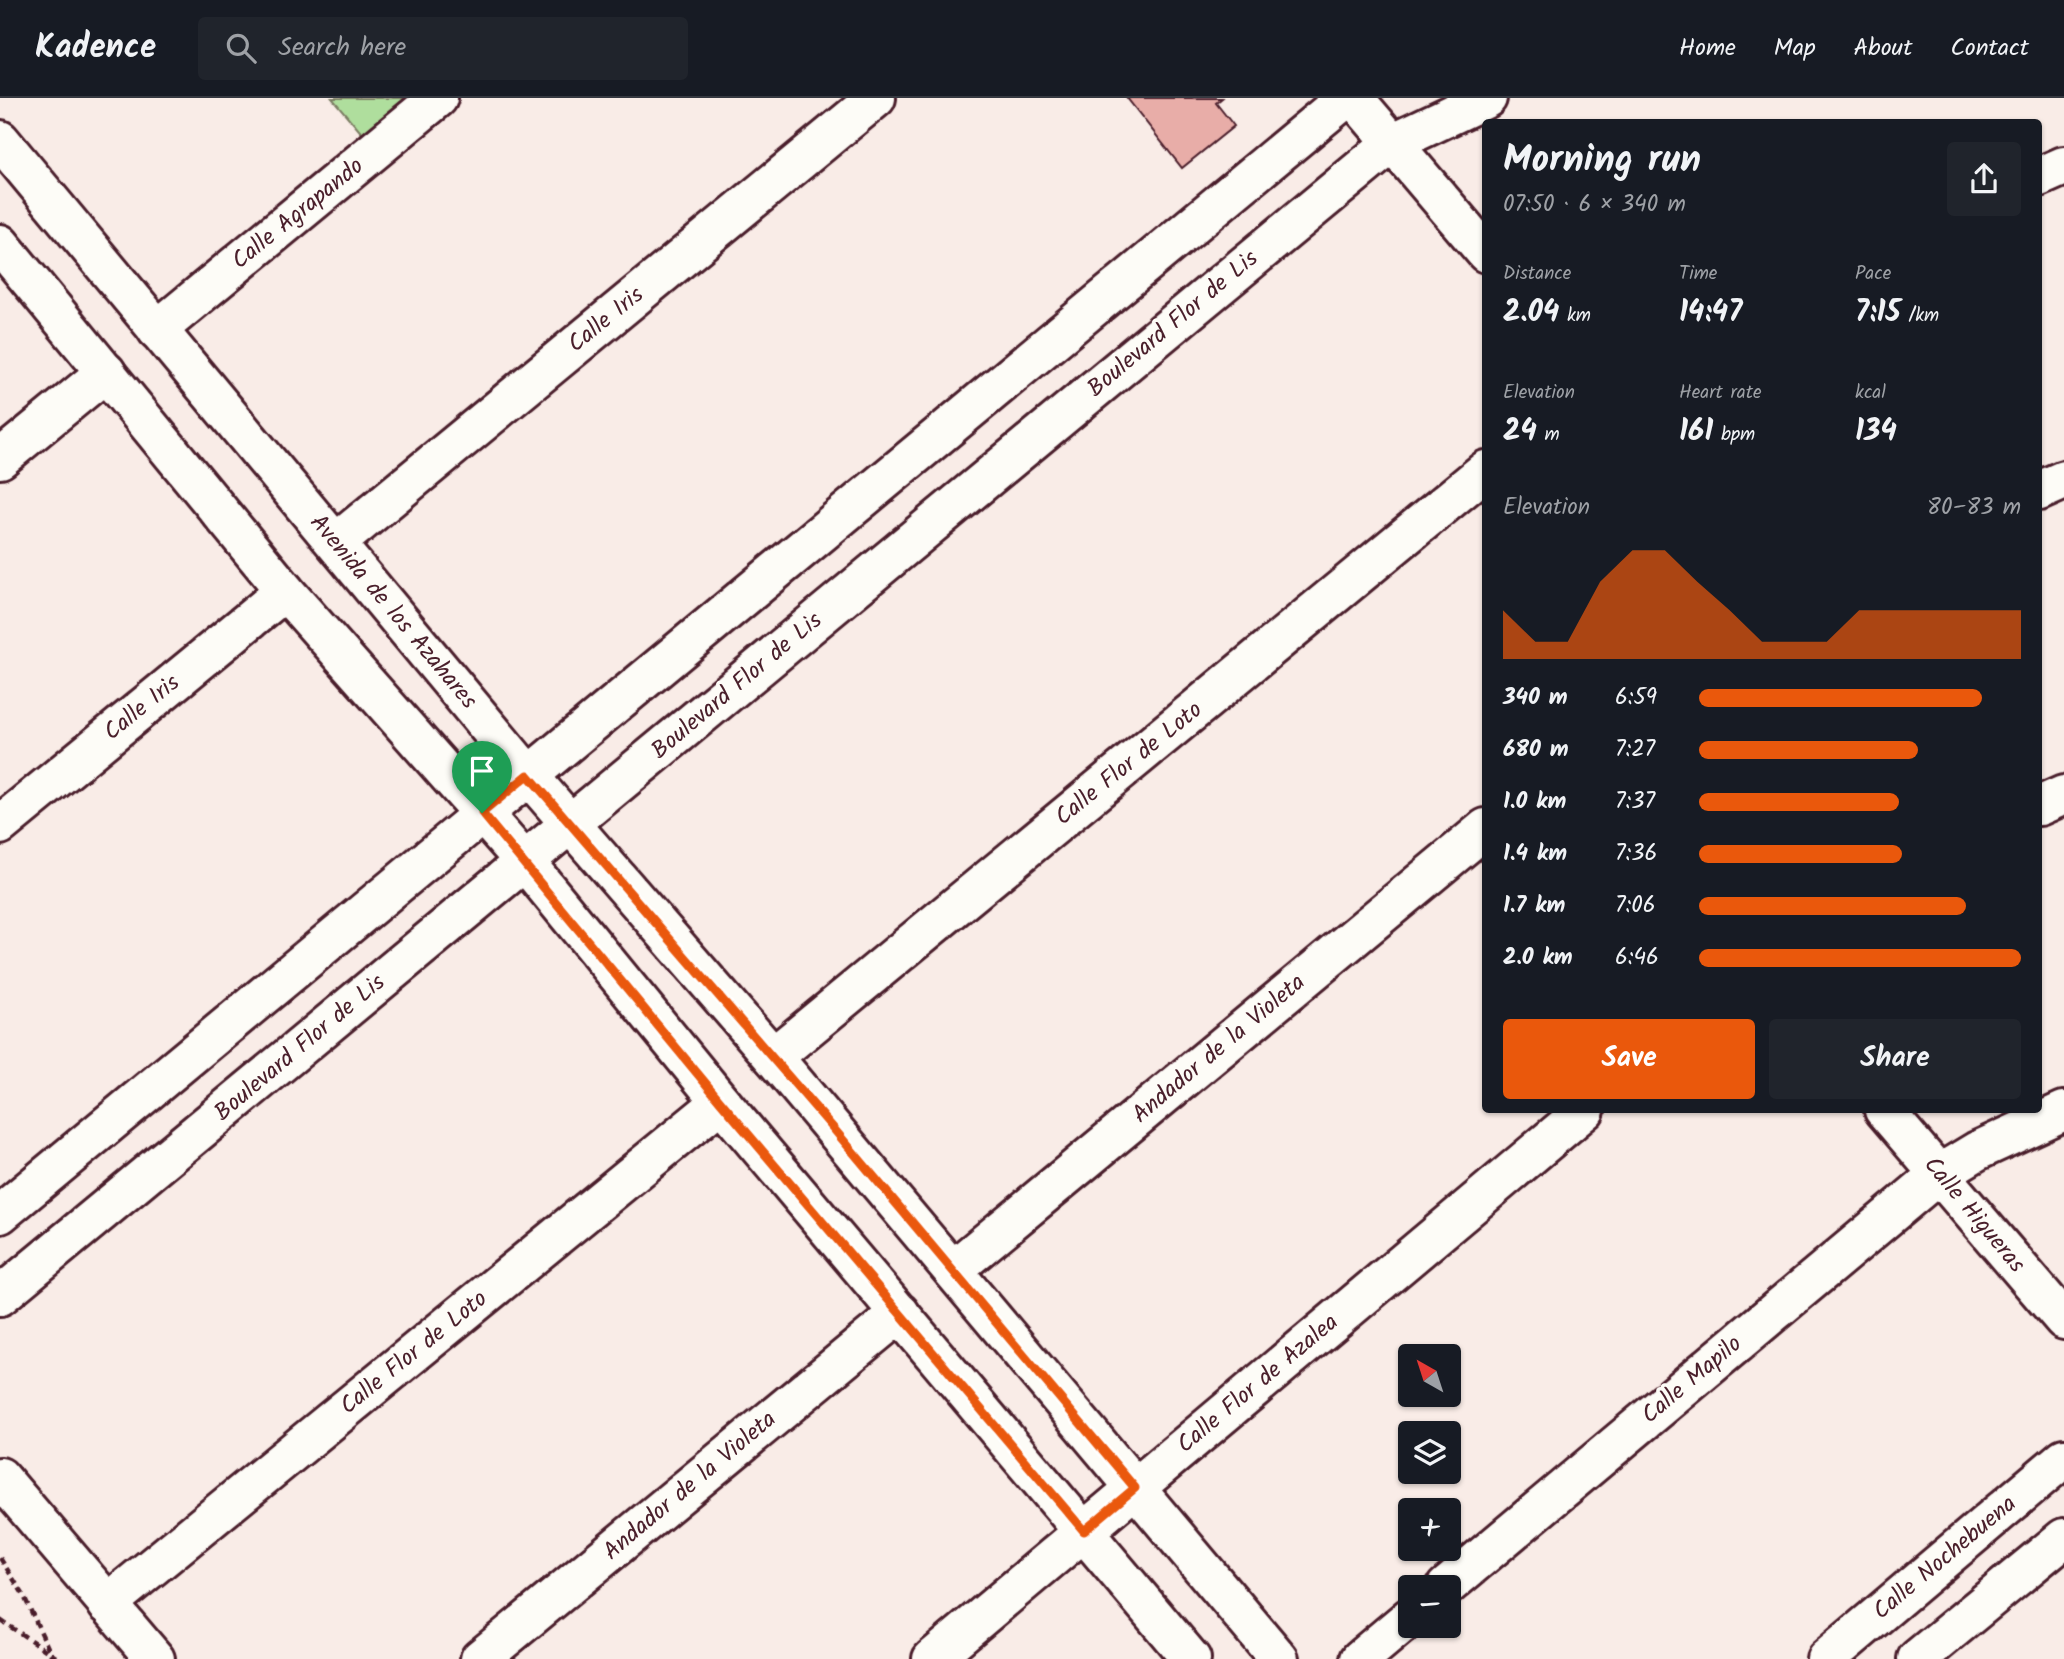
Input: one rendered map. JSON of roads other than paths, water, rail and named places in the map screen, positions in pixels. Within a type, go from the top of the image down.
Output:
[{"type":"street","name":"Calle Agrapando","points":[[157,330],[438,98]]},
{"type":"street","name":"Calle Iris","points":[[336,543],[876,98]]},
{"type":"street","points":[[0,1214],[1346,98]]},
{"type":"street","points":[[1354,98],[1482,248]]},
{"type":"street","name":"Boulevard Flor de Lis","points":[[0,1296],[1392,143],[1487,98]]},
{"type":"street","name":"Avenida de los Azahares","points":[[0,140],[528,775],[953,1270],[1279,1659]]},
{"type":"street","points":[[2042,176],[2064,166]]},
{"type":"street","points":[[0,244],[285,591],[525,862],[721,1102],[1191,1659]]},
{"type":"street","points":[[0,459],[106,372]]},
{"type":"street","name":"Calle Flor de Loto","points":[[772,1057],[1482,473]]},
{"type":"street","points":[[2042,490],[2064,480]]},
{"type":"street","name":"Calle Iris","points":[[0,825],[285,591]]},
{"type":"street","points":[[2042,805],[2064,794]]},
{"type":"street","name":"Andador de la Violeta","points":[[953,1270],[1482,831]]},
{"type":"street","name":"Calle Flor de Loto","points":[[107,1604],[721,1102]]},
{"type":"street","name":"Calle Mapilo","points":[[1460,1575],[1939,1174],[1977,1151],[2064,1111]]},
{"type":"street","name":"Calle Flor de Azalea","points":[[932,1659],[1581,1113]]},
{"type":"street","name":"Calle Higueras","points":[[1887,1113],[2064,1320]]},
{"type":"street","name":"Andador de la Violeta","points":[[481,1659],[900,1312]]},
{"type":"street","name":"Calle Nochebuena","points":[[1826,1659],[2064,1458]]},
{"type":"street","points":[[0,1477],[155,1659]]},
{"type":"street","points":[[1917,1659],[2064,1538]]},
{"type":"street","points":[[1360,1659],[1398,1627]]}]
